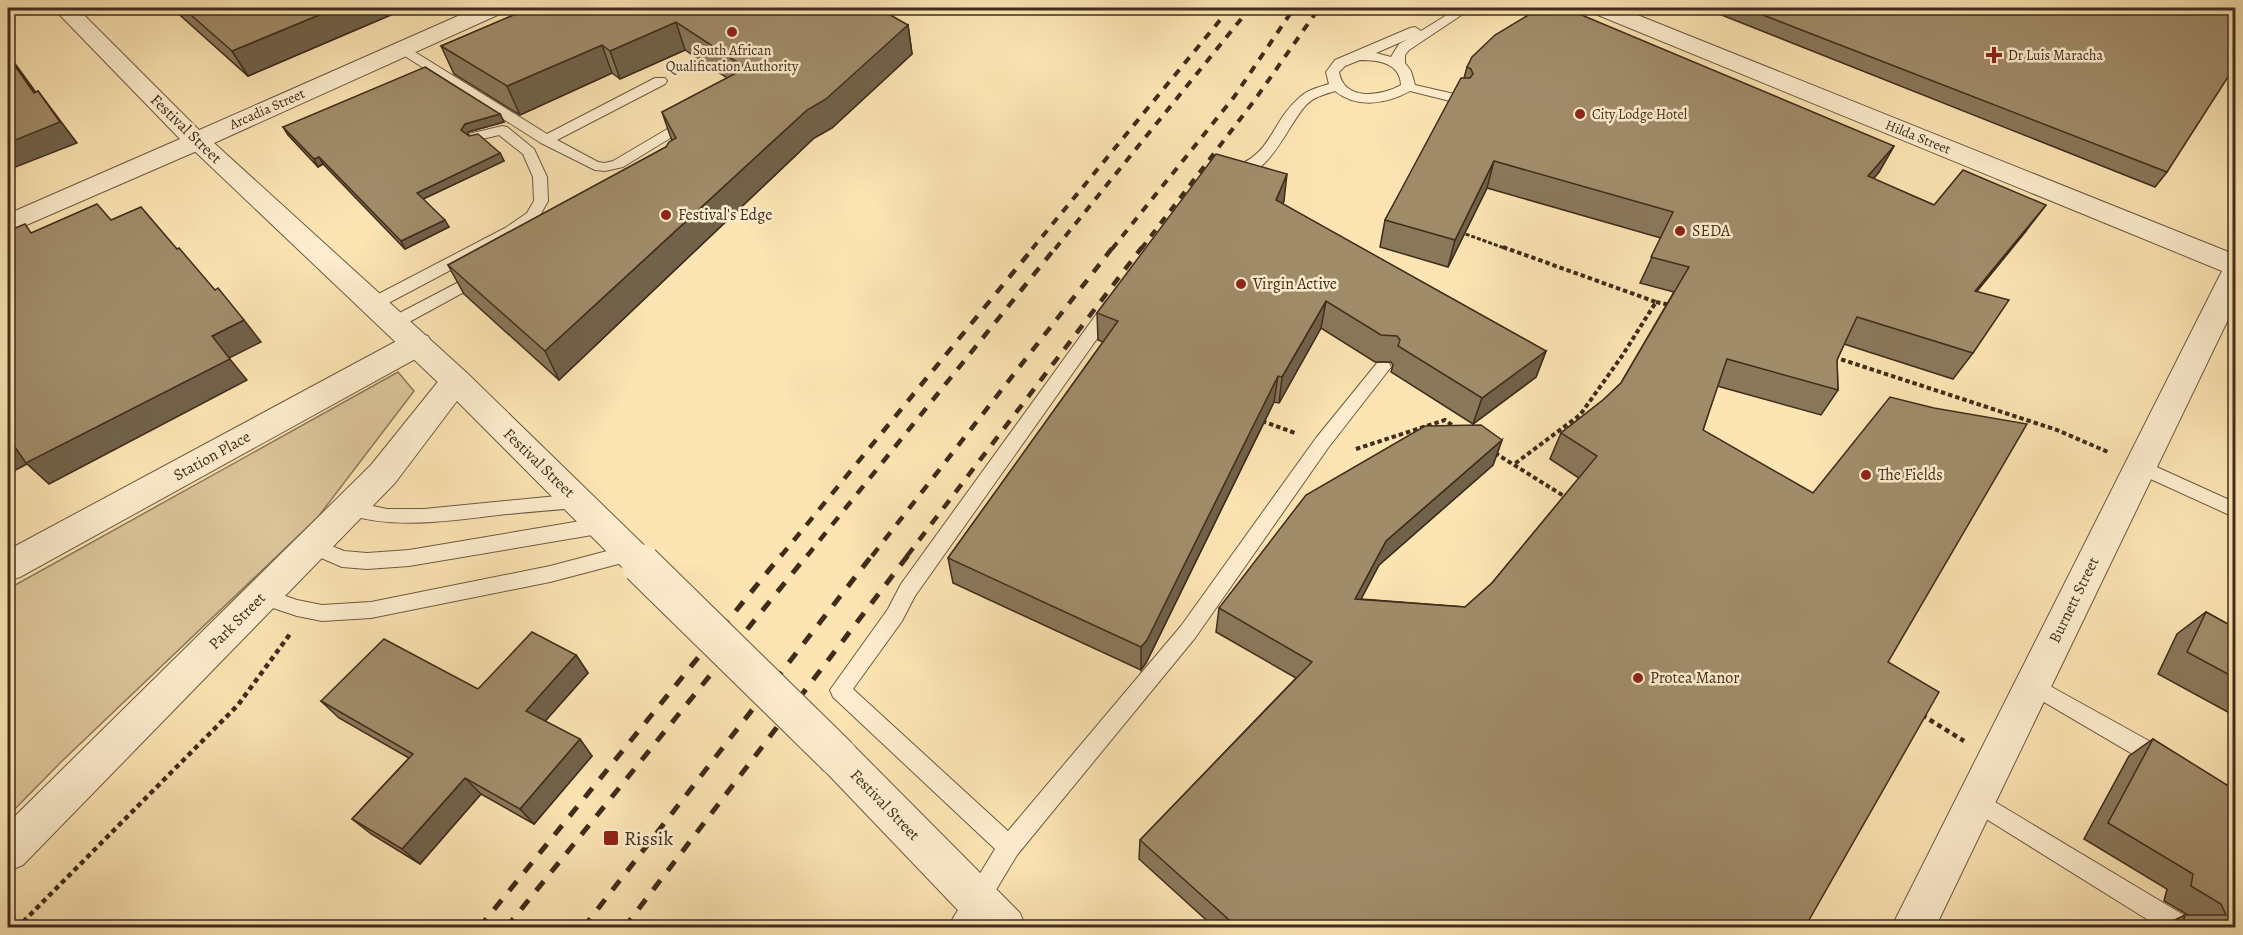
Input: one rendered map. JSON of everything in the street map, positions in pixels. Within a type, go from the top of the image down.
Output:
[{"type":"street","name":"Festival Street","points":[[64,8],[197,141],[456,381],[838,757],[968,913],[1005,927]]},
{"type":"street","name":"Arcadia Street","points":[[8,224],[494,8]]},
{"type":"street","name":"Hilda Street","points":[[1601,8],[2235,266]]},
{"type":"street","name":"Burnett Street","points":[[1912,927],[2139,466],[2225,310],[2235,272]]},
{"type":"street","name":"Station Place","points":[[8,567],[417,344]]},
{"type":"street","name":"Park Street","points":[[8,851],[383,474],[456,381]]},
{"type":"lane","points":[[1398,64],[1398,55],[1404,47],[1437,24],[1466,8]]},
{"type":"lane","points":[[1359,56],[1408,33],[1437,24]]},
{"type":"lane","points":[[402,48],[546,140],[595,166],[605,167],[618,164],[703,114]]},
{"type":"lane","points":[[1302,102],[1305,87],[1332,70],[1337,63],[1346,58],[1359,56],[1385,58],[1398,64],[1407,73],[1408,87]]},
{"type":"lane","points":[[1332,70],[1332,78],[1336,86],[1361,99],[1378,100],[1393,97],[1408,87],[1458,99]]},
{"type":"lane","points":[[546,140],[660,81]]},
{"type":"lane","points":[[1219,172],[1241,173],[1260,160],[1302,102],[1315,93],[1336,86]]},
{"type":"lane","points":[[383,313],[533,216],[541,201],[540,177],[529,152],[502,130],[474,137]]},
{"type":"lane","points":[[383,313],[496,267]]},
{"type":"lane","points":[[1009,847],[840,690],[895,615],[908,590],[1125,286]]},
{"type":"lane","points":[[968,913],[1009,847],[1188,632],[1322,443],[1383,367]]},
{"type":"lane","points":[[2139,466],[2235,511]]},
{"type":"lane","points":[[349,508],[387,516],[424,516],[578,501]]},
{"type":"lane","points":[[312,546],[342,560],[409,558],[604,525]]},
{"type":"lane","points":[[262,596],[322,613],[371,610],[636,558]]},
{"type":"lane","points":[[2032,685],[2175,767]]},
{"type":"lane","points":[[1976,800],[2184,927]]},
{"type":"path","points":[[1451,230],[1678,308]]},
{"type":"path","points":[[1513,465],[1580,416],[1656,302]]},
{"type":"path","points":[[1833,357],[2057,430],[2139,466]]},
{"type":"path","points":[[1255,418],[1350,451],[1445,420],[1464,433]]},
{"type":"path","points":[[1494,453],[1573,502]]},
{"type":"path","points":[[17,927],[238,705],[273,660],[306,610]]},
{"type":"path","points":[[1915,711],[1995,760]]},
{"type":"shaded area","points":[[398,372],[414,391],[318,517],[61,762],[8,816],[8,589]]},
{"type":"building","points":[[183,8],[336,8],[232,51]]},
{"type":"building","points":[[530,8],[878,8],[908,25],[826,99],[807,110],[545,351],[448,265],[666,147],[676,138],[662,112],[746,68],[676,22],[610,51],[602,45],[507,86],[441,46]]},
{"type":"building","points":[[1540,8],[1565,8],[1894,146],[1868,176],[1934,205],[1963,170],[2046,205],[1975,291],[2009,300],[1973,353],[1857,317],[1837,360],[1838,390],[1727,359],[1703,430],[1813,493],[1890,397],[1934,408],[2027,424],[1888,662],[1939,692],[1805,927],[1237,927],[1140,840],[1312,662],[1219,608],[1306,495],[1425,426],[1481,425],[1502,440],[1386,541],[1355,599],[1465,607],[1492,583],[1597,456],[1561,433],[1621,383],[1689,267],[1651,257],[1673,212],[1494,161],[1455,240],[1385,220],[1461,78],[1470,78],[1473,74],[1467,67],[1472,57],[1495,35]]},
{"type":"building","points":[[1745,8],[2235,8],[2235,66],[2167,172]]},
{"type":"building","points":[[8,56],[34,93],[38,91],[60,122],[8,143]]},
{"type":"building","points":[[425,67],[500,114],[465,124],[461,130],[469,136],[478,134],[500,153],[417,193],[445,220],[401,241],[319,157],[314,159],[283,127]]},
{"type":"building","points":[[1216,154],[1287,174],[1276,200],[1546,351],[1482,398],[1398,346],[1400,340],[1397,336],[1381,335],[1326,301],[1282,377],[1278,376],[1147,640],[1141,647],[948,558],[1118,321],[1097,313]]},
{"type":"building","points":[[97,204],[111,220],[141,207],[215,290],[218,288],[244,320],[212,336],[230,359],[26,463],[10,440],[8,441],[8,231],[25,224],[31,233]]},
{"type":"building","points":[[2206,612],[2235,628],[2235,678],[2187,652]]},
{"type":"building","points":[[532,632],[576,655],[526,711],[580,739],[520,809],[465,778],[402,849],[352,819],[413,754],[321,701],[384,639],[478,689]]},
{"type":"building","points":[[2153,739],[2235,790],[2235,927],[2182,927],[2185,915],[2226,915],[2221,904],[2191,886],[2193,874],[2108,823]]},
{"type":"railway","points":[[1032,249],[1230,8]]},
{"type":"railway","points":[[1055,249],[1250,8]]},
{"type":"railway","points":[[1112,249],[1234,97],[1294,8]]},
{"type":"railway","points":[[1141,249],[1254,101],[1319,8]]},
{"type":"railway","points":[[781,556],[1034,247]]},
{"type":"railway","points":[[807,556],[1056,247]]},
{"type":"railway","points":[[872,556],[1113,247]]},
{"type":"railway","points":[[907,556],[1142,247]]},
{"type":"railway","points":[[479,928],[782,554]]},
{"type":"railway","points":[[506,928],[808,554]]},
{"type":"railway","points":[[583,928],[873,554]]},
{"type":"railway","points":[[624,928],[909,554]]},
{"type":"place","name":"South African Qualification Authority","points":[[732,32]]},
{"type":"place","name":"Dr Luis Maracha","points":[[1994,55]]},
{"type":"place","name":"City Lodge Hotel","points":[[1580,114]]},
{"type":"place","name":"Festival's Edge","points":[[666,215]]},
{"type":"place","name":"SEDA","points":[[1680,231]]},
{"type":"place","name":"Virgin Active","points":[[1241,284]]},
{"type":"place","name":"The Fields","points":[[1866,475]]},
{"type":"place","name":"Protea Manor","points":[[1638,678]]},
{"type":"place","name":"Rissik","points":[[611,838]]}]
